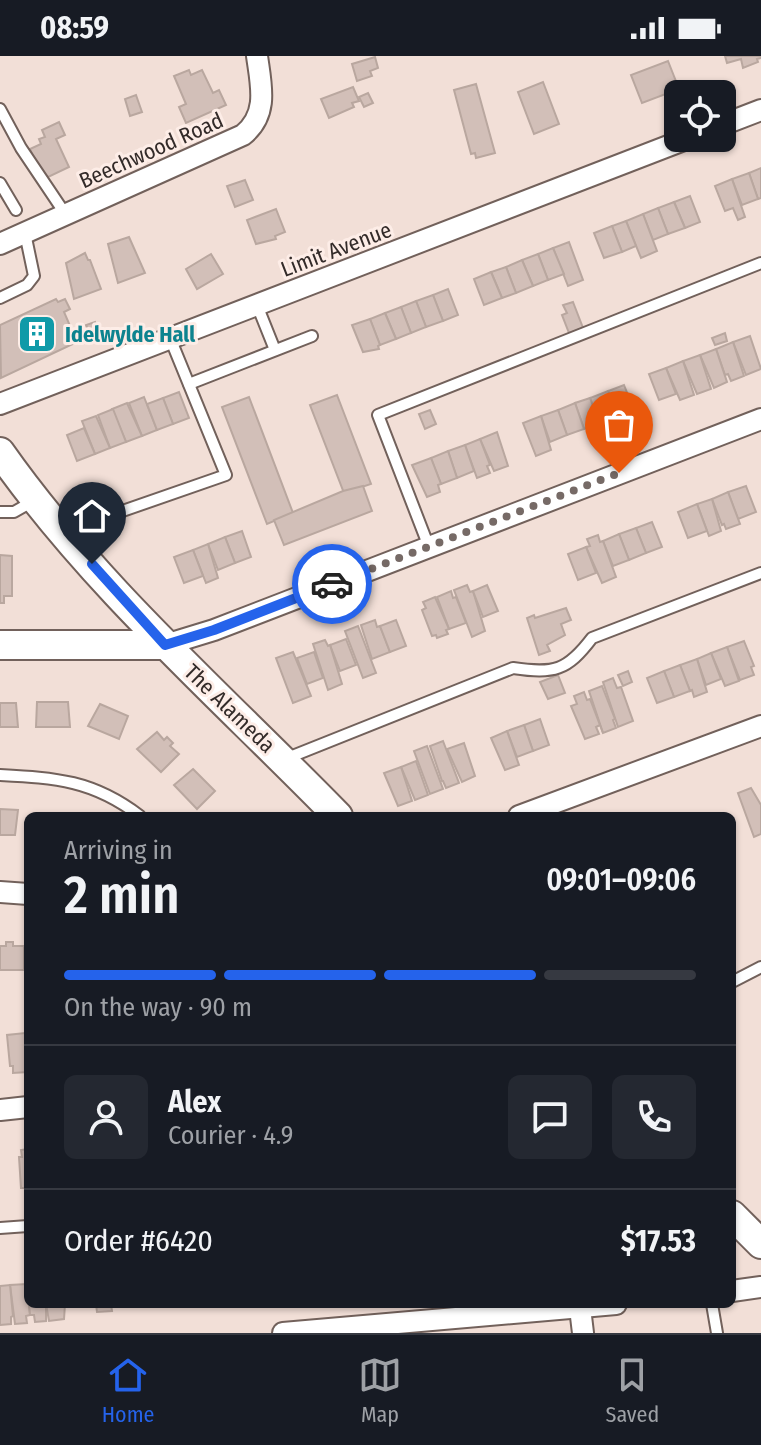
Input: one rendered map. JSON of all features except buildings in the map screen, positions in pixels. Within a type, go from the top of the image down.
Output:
[{"type":"street","name":"Beechwood Road","points":[[0,244],[249,131],[258,118],[262,103],[257,56]]},
{"type":"street","points":[[736,120],[761,110]]},
{"type":"street","name":"Limit Avenue","points":[[0,404],[664,148]]},
{"type":"street","points":[[0,645],[165,645],[214,630],[761,419]]},
{"type":"street","name":"The Alameda","points":[[0,452],[36,500],[165,645],[334,812]]},
{"type":"street","points":[[548,812],[761,726]]},
{"type":"street","points":[[0,892],[24,894]]},
{"type":"street","points":[[0,1110],[24,1107]]},
{"type":"street","points":[[736,1290],[761,1287]]},
{"type":"street","points":[[293,1332],[388,1313],[441,1326],[580,1308],[583,1333]]},
{"type":"lane","points":[[0,109],[21,148],[66,215]]},
{"type":"lane","points":[[0,183],[16,210]]},
{"type":"lane","points":[[0,298],[27,285],[34,276],[25,233]]},
{"type":"lane","points":[[429,547],[378,415],[761,263]]},
{"type":"lane","points":[[257,305],[275,350]]},
{"type":"lane","points":[[189,384],[312,336]]},
{"type":"lane","points":[[63,531],[226,475],[170,338]]},
{"type":"lane","points":[[0,512],[14,512],[36,500]]},
{"type":"lane","points":[[283,760],[513,668],[542,672],[575,660],[592,638],[761,573]]},
{"type":"lane","points":[[0,775],[82,783],[114,798],[134,812]]},
{"type":"lane","points":[[736,980],[761,967]]},
{"type":"lane","points":[[0,1228],[24,1226]]},
{"type":"lane","points":[[713,1308],[717,1333]]},
{"type":"way so far","points":[[332,584],[619,473]]},
{"type":"place","name":"Idelwylde Hall","points":[[37,334]]},
{"type":"route","points":[[92,564],[165,645],[214,630],[332,584]]}]
